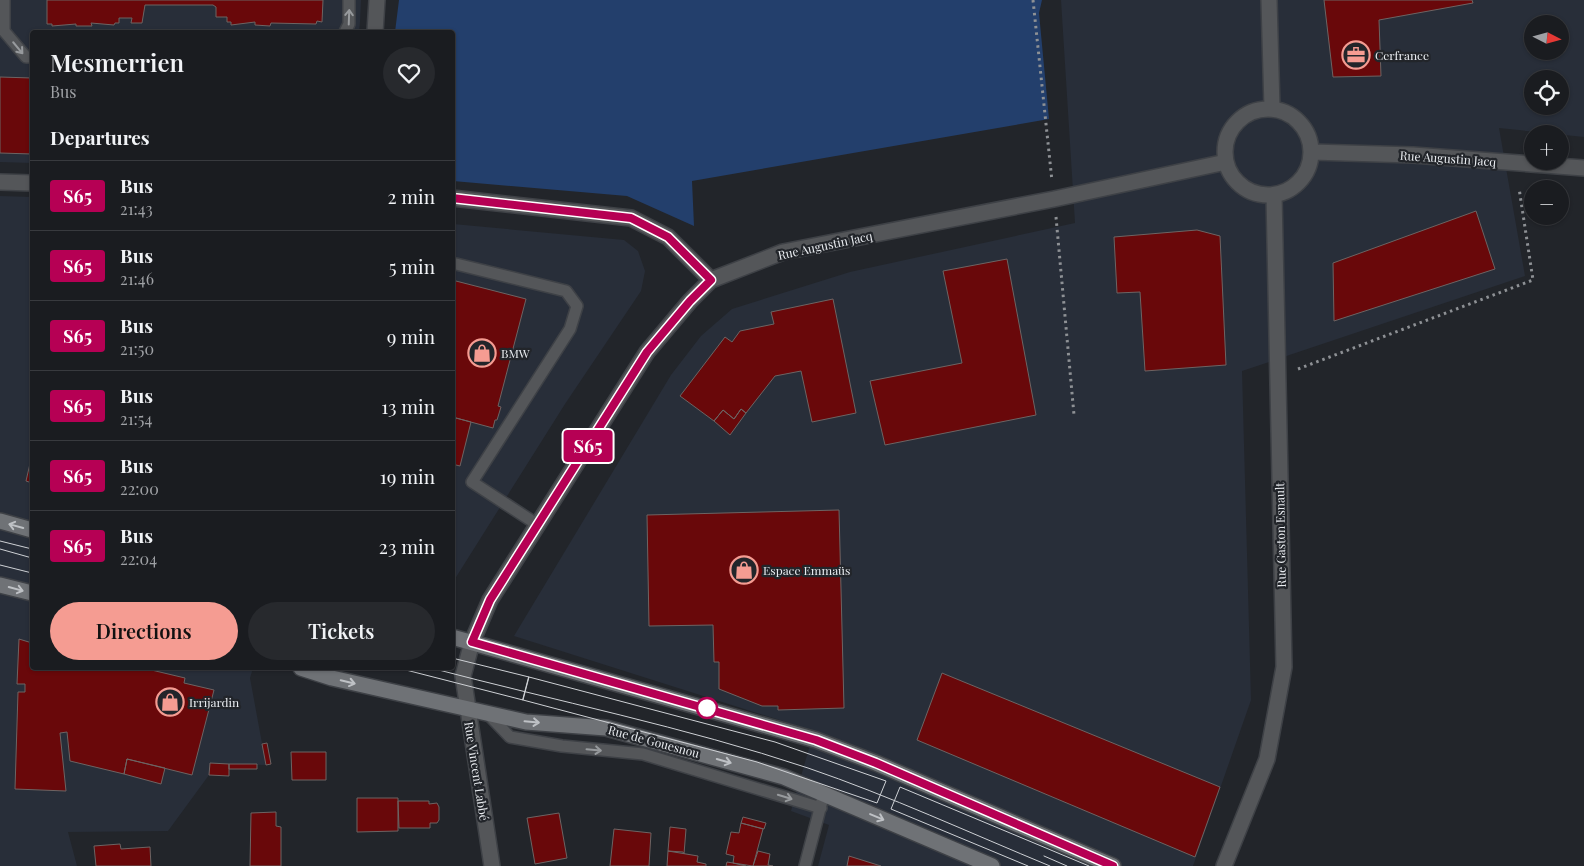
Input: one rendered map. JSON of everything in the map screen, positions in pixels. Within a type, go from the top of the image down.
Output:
[{"type":"main road","points":[[0,521],[30,529]]},
{"type":"main road","points":[[0,585],[30,592]]},
{"type":"main road","points":[[455,638],[816,740],[876,763],[1113,866]]},
{"type":"main road","name":"Rue de Gouesnou","points":[[307,670],[332,678],[526,722],[606,728],[784,778],[822,801],[992,866]]},
{"type":"street","points":[[375,30],[377,0]]},
{"type":"street","points":[[1269,0],[1272,108]]},
{"type":"street","points":[[1272,108],[1287,113],[1300,122],[1309,136],[1312,152],[1309,167],[1301,180],[1289,190],[1274,195],[1258,194],[1244,188],[1232,176],[1226,162],[1226,141],[1236,123],[1252,112],[1272,108]]},
{"type":"street","name":"Rue Augustin Jacq","points":[[1312,152],[1413,155],[1584,168]]},
{"type":"street","name":"Rue Augustin Jacq","points":[[463,676],[472,642],[486,606],[647,352],[690,301],[711,280],[782,252],[1054,199],[1226,162]]},
{"type":"street","points":[[0,182],[30,183]]},
{"type":"street","name":"Rue Gaston Esnault","points":[[1224,866],[1267,759],[1284,667],[1276,377],[1274,195]]},
{"type":"street","points":[[455,198],[631,218],[668,237],[711,280]]},
{"type":"street","name":"Rue Vincent Labbé","points":[[463,676],[492,866]]},
{"type":"lane","points":[[4,0],[4,31],[26,57],[30,57]]},
{"type":"lane","points":[[346,30],[349,24],[349,0]]},
{"type":"lane","points":[[455,264],[566,291],[577,306],[570,329],[472,482],[538,525]]},
{"type":"lane","points":[[487,713],[510,737],[562,746],[643,754],[822,801],[805,866]]},
{"type":"path","points":[[1033,0],[1074,415]]},
{"type":"path","points":[[1276,377],[1533,280],[1519,188]]},
{"type":"shaded area","points":[[0,0],[361,0],[359,30],[30,30],[30,163],[0,162]]},
{"type":"shaded area","points":[[399,0],[1042,0],[1039,13],[1049,119],[692,181],[694,226],[627,196],[455,181],[455,30],[395,30]]},
{"type":"shaded area","points":[[1061,0],[1584,0],[1584,137],[1569,135],[1569,125],[1524,125],[1524,131],[1499,128],[1525,276],[1242,371],[1251,700],[1193,866],[818,866],[829,825],[791,811],[814,731],[514,636],[671,375],[701,336],[732,309],[850,272],[1075,223]]},
{"type":"shaded area","points":[[0,196],[30,197],[30,670],[252,670],[250,678],[266,765],[210,764],[209,775],[168,831],[68,832],[77,866],[0,866]]},
{"type":"shaded area","points":[[455,224],[624,240],[638,251],[645,271],[641,291],[565,404],[455,579]]},
{"type":"building","points":[[47,0],[323,0],[322,22],[317,21],[316,24],[271,23],[270,26],[255,25],[255,22],[231,25],[231,22],[227,22],[227,17],[216,17],[216,7],[213,5],[145,5],[142,23],[131,23],[132,18],[119,18],[119,23],[114,25],[91,23],[92,26],[76,26],[76,24],[52,26],[52,24],[47,24]]},
{"type":"building","name":"Cerfrance","points":[[1324,0],[1472,0],[1473,3],[1379,20],[1381,76],[1333,77]]},
{"type":"building","points":[[0,77],[30,78],[30,154],[0,153]]},
{"type":"building","points":[[1476,211],[1495,269],[1334,321],[1333,263]]},
{"type":"building","points":[[1197,230],[1220,236],[1226,365],[1145,371],[1140,292],[1117,293],[1114,237]]},
{"type":"building","points":[[1007,259],[1036,415],[885,445],[870,381],[962,363],[943,271]]},
{"type":"building","name":"BMW","points":[[455,281],[526,299],[498,406],[501,407],[493,428],[456,418],[455,421]]},
{"type":"building","points":[[833,299],[856,413],[812,422],[801,371],[775,376],[746,413],[741,409],[734,419],[723,410],[714,421],[680,396],[725,337],[732,342],[740,331],[774,324],[771,312]]},
{"type":"building","points":[[741,409],[746,413],[730,435],[714,421],[723,410],[734,419]]},
{"type":"building","points":[[456,418],[471,422],[460,466],[455,465]]},
{"type":"building","points":[[30,464],[30,482],[26,481]]},
{"type":"building","name":"Espace Emmaüs","points":[[839,510],[844,708],[778,710],[778,706],[762,706],[719,689],[719,662],[714,662],[713,625],[649,626],[647,515]]},
{"type":"building","points":[[19,639],[30,642],[30,670],[151,670],[185,678],[184,683],[214,690],[192,775],[127,759],[124,774],[70,761],[67,732],[60,733],[66,791],[15,789],[18,692],[25,692],[25,684],[17,684]]},
{"type":"building","points":[[942,673],[1220,787],[1195,857],[917,740]]},
{"type":"building","points":[[267,743],[271,764],[266,765],[262,744]]},
{"type":"building","points":[[291,752],[326,752],[326,780],[292,780]]},
{"type":"building","points":[[127,759],[165,768],[161,784],[124,774]]},
{"type":"building","points":[[210,763],[229,764],[229,776],[209,775]]},
{"type":"building","points":[[229,764],[257,764],[257,769],[229,769]]},
{"type":"building","points":[[357,798],[398,798],[398,831],[357,832]]},
{"type":"building","points":[[398,801],[429,801],[429,804],[437,803],[439,807],[439,820],[437,823],[430,823],[430,828],[399,828]]},
{"type":"building","points":[[276,812],[276,826],[281,827],[281,866],[250,866],[251,813]]},
{"type":"building","points":[[559,813],[567,858],[535,864],[527,818]]},
{"type":"building","points":[[743,817],[766,823],[764,829],[741,823]]},
{"type":"building","points":[[741,823],[763,829],[753,866],[733,863],[734,856],[726,854],[731,832],[739,833]]},
{"type":"building","points":[[670,827],[686,829],[684,854],[683,852],[668,851]]},
{"type":"building","points":[[614,829],[651,833],[649,866],[610,866]]},
{"type":"building","points":[[120,844],[121,849],[150,847],[151,866],[96,866],[94,846]]},
{"type":"building","points":[[668,851],[698,856],[697,862],[706,864],[706,866],[667,866]]},
{"type":"building","points":[[758,851],[770,854],[768,865],[773,866],[753,866]]},
{"type":"building","points":[[849,856],[881,866],[847,866]]},
{"type":"building","points":[[727,862],[733,863],[746,866],[726,866]]},
{"type":"tram line","points":[[0,541],[30,548]]},
{"type":"tram line","points":[[0,549],[30,557]]},
{"type":"tram line","points":[[0,565],[30,572]]},
{"type":"tram line","points":[[406,670],[523,700],[529,677],[455,659]]},
{"type":"tram line","points":[[439,670],[668,727],[762,753],[839,779],[1050,866]]},
{"type":"tram line","points":[[529,677],[775,742],[886,781],[877,803],[757,762],[523,700],[529,677]]},
{"type":"tram line","points":[[1028,866],[891,809],[900,787],[1089,866]]},
{"type":"tram line","points":[[1044,856],[1067,866]]},
{"type":"bus line","name":"S65","points":[[455,198],[631,218],[668,237],[711,280],[690,301],[647,352],[486,606],[472,642],[816,740],[876,763],[1113,866]]},
{"type":"place","name":"Cerfrance","points":[[1356,55]]},
{"type":"place","name":"BMW","points":[[482,353]]},
{"type":"place","name":"Espace Emmaüs","points":[[744,570]]},
{"type":"place","name":"Irrijardin","points":[[170,702]]}]
